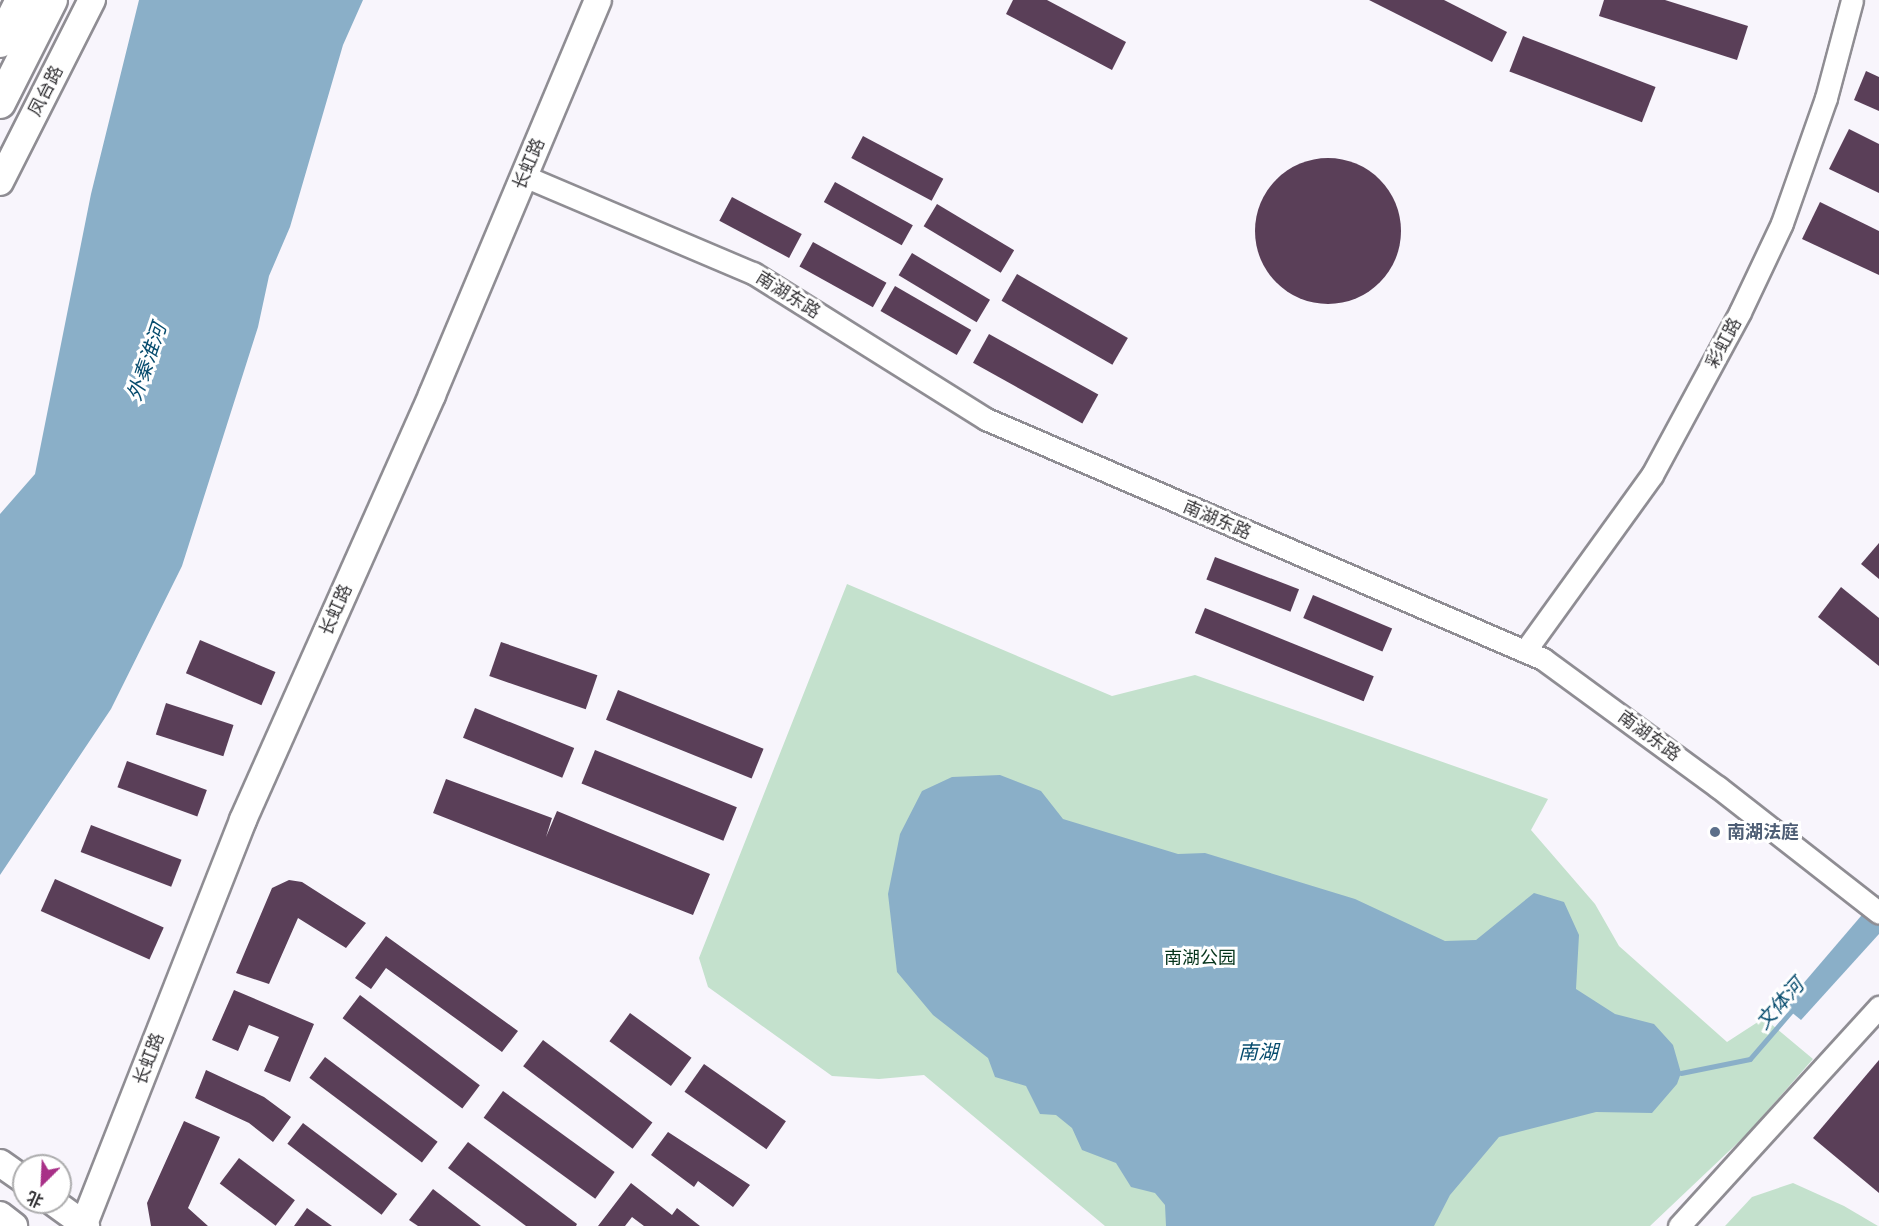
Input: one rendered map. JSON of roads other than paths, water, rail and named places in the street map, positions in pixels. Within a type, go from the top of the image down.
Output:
[{"type":"highway","points":[[0,42],[21,0]]},
{"type":"highway","points":[[0,103],[52,0]]},
{"type":"main road","name":"凤台路","points":[[0,182],[92,0]]},
{"type":"main road","name":"长虹路","points":[[84,1225],[243,820],[524,176],[598,0]]},
{"type":"main road","points":[[69,1214],[84,1225]]},
{"type":"main road","points":[[0,1215],[14,1226]]},
{"type":"street","name":"彩虹路","points":[[1525,651],[1652,475],[1740,312],[1782,223],[1826,98],[1852,0]]},
{"type":"street","name":"南湖东路","points":[[524,176],[753,273],[986,419],[1543,659],[1850,888],[1879,913]]},
{"type":"street","points":[[1679,1226],[1879,1007]]},
{"type":"water","name":"外秦淮河","points":[[139,0],[363,0],[343,45],[290,227],[269,276],[258,327],[182,566],[111,709],[0,875],[0,514],[35,474],[91,194]]},
{"type":"water","name":"南湖","points":[[1000,775],[1041,791],[1063,819],[1178,854],[1205,853],[1355,899],[1445,941],[1476,940],[1534,893],[1564,902],[1579,935],[1576,989],[1615,1014],[1654,1024],[1673,1045],[1681,1073],[1677,1084],[1652,1113],[1596,1112],[1499,1137],[1450,1195],[1434,1226],[1166,1226],[1165,1205],[1155,1193],[1131,1187],[1116,1163],[1082,1150],[1072,1128],[1056,1115],[1040,1114],[1026,1086],[995,1077],[988,1058],[933,1015],[897,972],[888,894],[900,834],[922,791],[952,777]]},
{"type":"water","points":[[1879,895],[1879,934],[1801,1020],[1784,1006]]},
{"type":"waterway","name":"文体河","points":[[1681,1073],[1750,1059],[1793,1009]]},
{"type":"place","name":"南湖法庭","points":[[1715,832]]},
{"type":"park label","name":"南湖公园","points":[[1200,958]]}]
